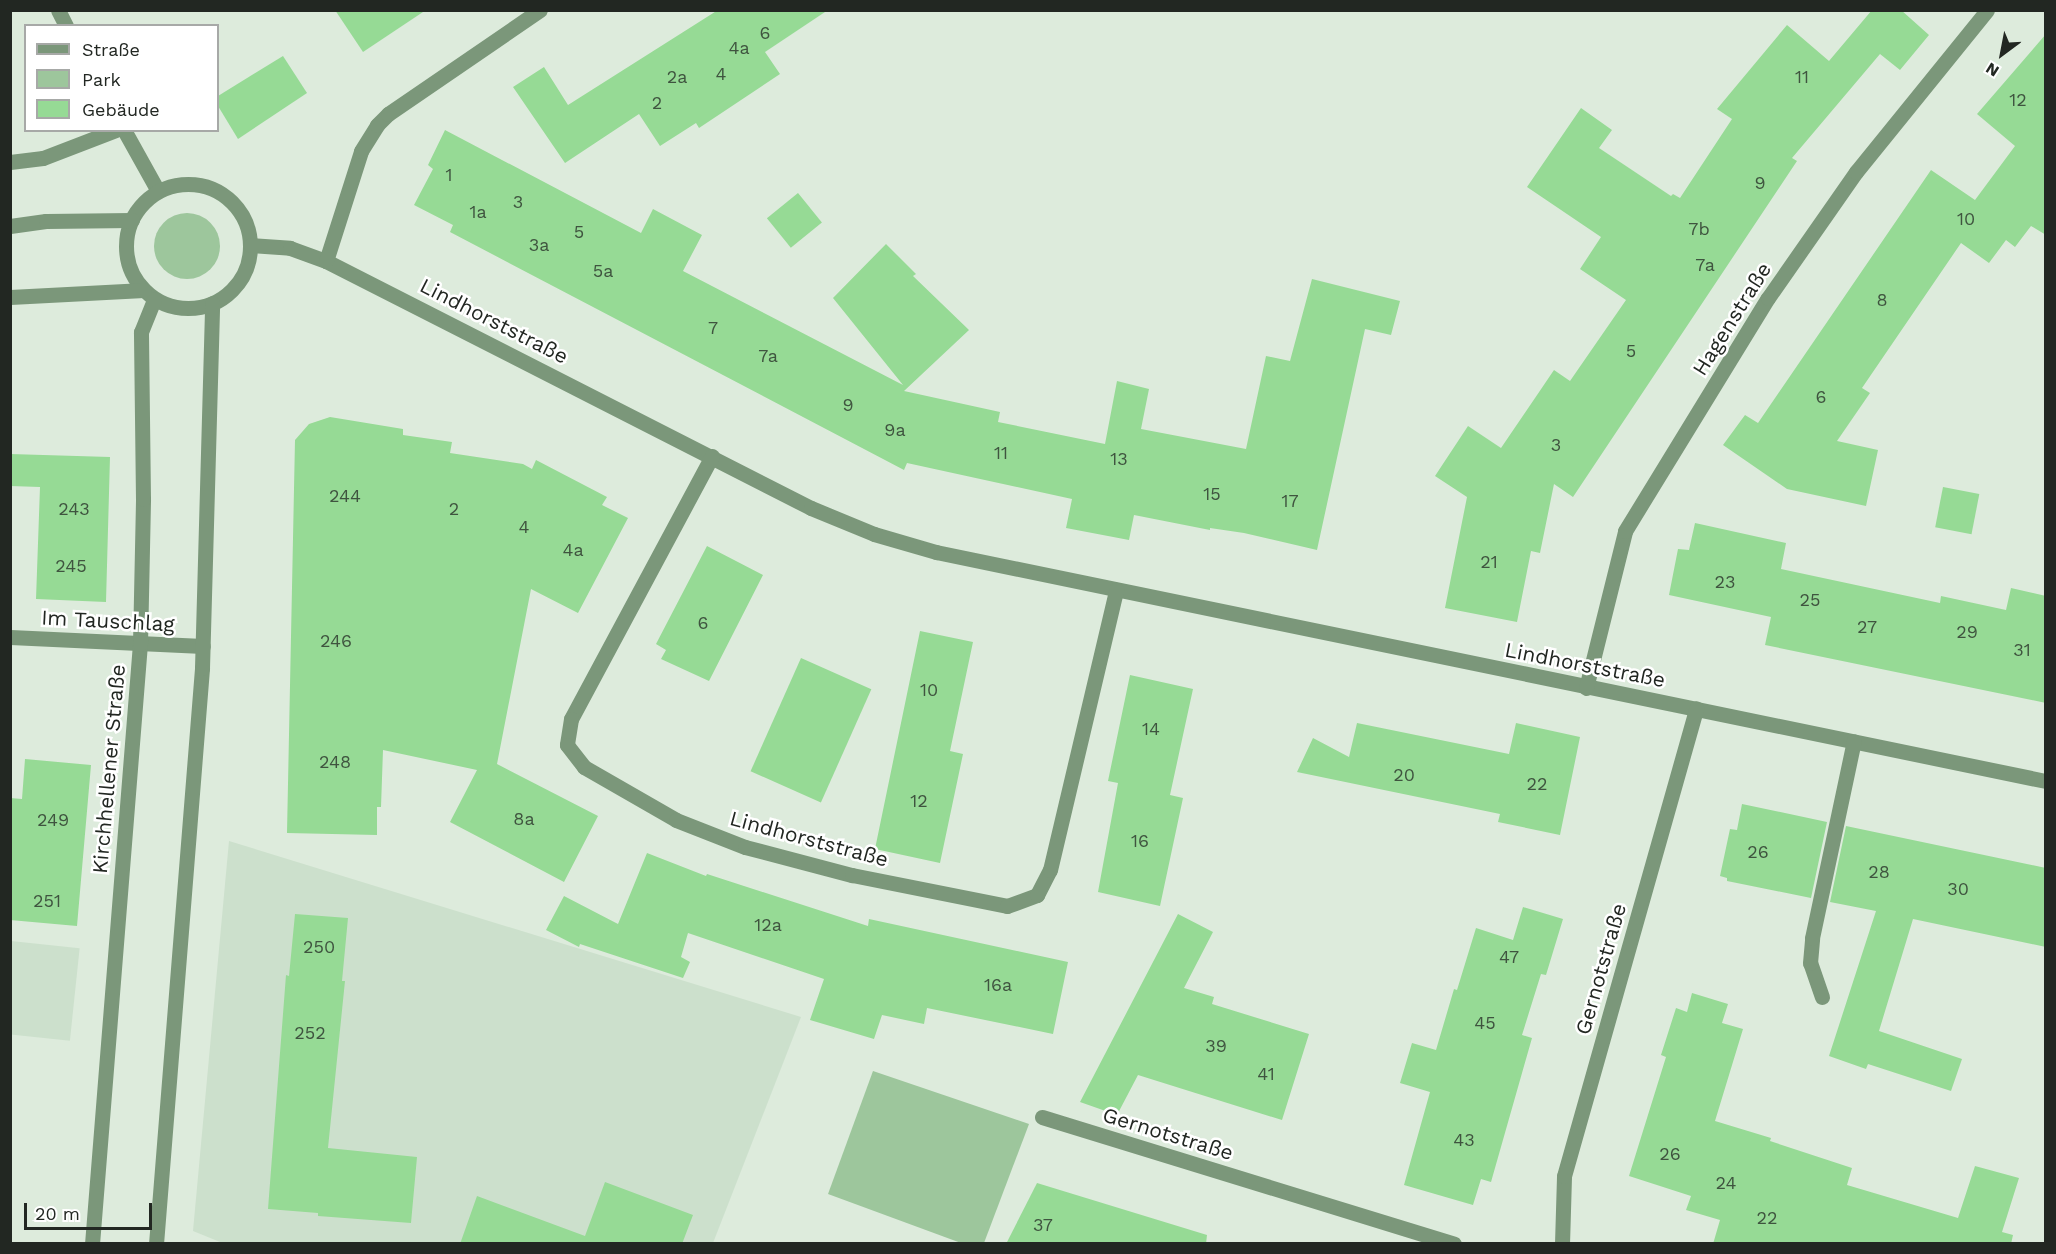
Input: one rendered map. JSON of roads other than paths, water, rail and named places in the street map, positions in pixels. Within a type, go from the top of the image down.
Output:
[{"type":"street","points":[[58,10],[65,24]]},
{"type":"street","points":[[326,261],[361,152],[377,125],[388,114],[540,10]]},
{"type":"street","name":"Hagenstraße","points":[[1586,688],[1625,531],[1768,298],[1856,172],[1986,10]]},
{"type":"street","points":[[10,162],[43,158],[111,132]]},
{"type":"street","points":[[125,132],[158,191]]},
{"type":"street","points":[[10,297],[149,294],[181,308],[199,308],[212,303],[230,292],[242,279],[249,263],[251,245],[245,220],[238,209],[219,192],[195,184],[171,186],[158,191],[142,203],[132,220],[126,253],[130,269],[149,294]]},
{"type":"street","points":[[10,226],[46,221],[132,220]]},
{"type":"street","name":"Lindhorststraße","points":[[251,245],[290,248],[326,261],[811,508],[874,534],[936,552],[1116,590],[2046,781]]},
{"type":"street","name":"Kirchhellener Straße","points":[[92,1244],[140,644],[143,499],[141,332],[149,294]]},
{"type":"street","points":[[156,1244],[203,646],[212,303]]},
{"type":"street","name":"Lindhorststraße","points":[[712,456],[571,719],[567,745],[584,767],[676,820],[745,847],[852,875],[1007,906],[1037,895],[1050,870],[1116,590]]},
{"type":"street","name":"Im Tauschlag","points":[[10,637],[203,646]]},
{"type":"street","name":"Gernotstraße","points":[[1562,1244],[1564,1176],[1696,708]]},
{"type":"street","points":[[1822,997],[1810,963],[1812,938],[1854,741]]},
{"type":"street","name":"Gernotstraße","points":[[1042,1117],[1454,1244]]}]
